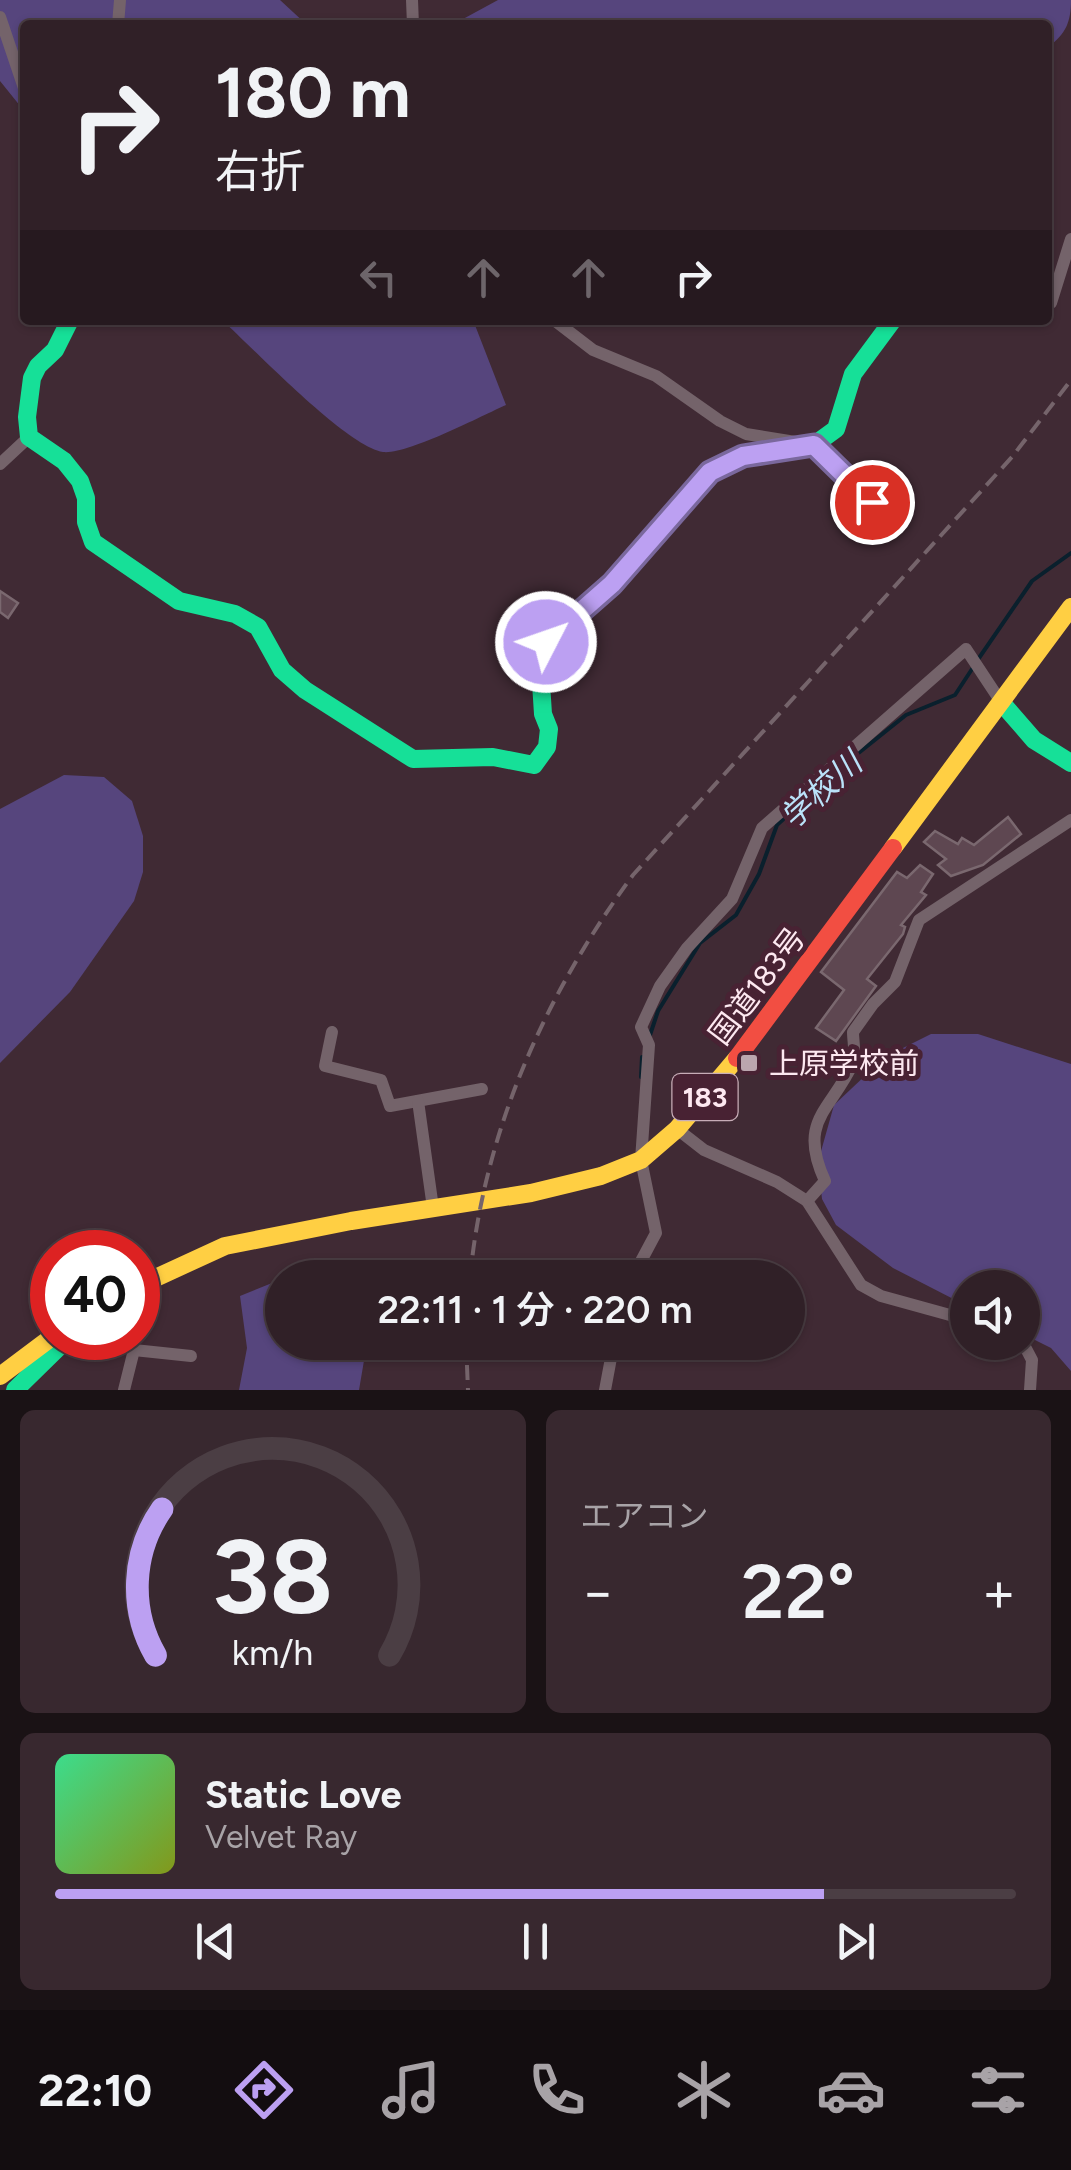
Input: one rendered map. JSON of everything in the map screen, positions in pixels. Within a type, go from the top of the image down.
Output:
[{"type":"main road","points":[[68,325],[55,350],[32,378],[28,397],[29,437],[64,461],[80,481],[93,542],[179,601],[235,614],[258,627],[282,670],[305,690],[413,759],[493,756],[534,765],[547,747],[549,729],[543,714],[540,683],[529,655],[612,584],[710,472],[743,456],[814,445],[836,429],[853,374],[889,325]]},
{"type":"main road","name":"国道183号","points":[[160,1276],[226,1246],[315,1227],[531,1193],[600,1176],[642,1160],[725,1075],[1071,607]]},
{"type":"main road","points":[[1001,702],[1034,740],[1071,763]]},
{"type":"main road","points":[[0,1376],[30,1354]]},
{"type":"main road","points":[[15,1390],[46,1360]]},
{"type":"street","points":[[0,17],[20,76]]},
{"type":"street","points":[[1052,300],[1071,239]]},
{"type":"street","points":[[560,325],[593,350],[656,376],[720,421],[746,434],[814,445],[872,502]]},
{"type":"street","points":[[0,464],[29,437]]},
{"type":"street","points":[[642,1260],[656,1233],[642,1160],[649,1045],[641,1027],[660,986],[687,948],[732,899],[762,828],[966,649],[1001,702]]},
{"type":"street","points":[[807,1201],[825,1181],[814,1139],[820,1114],[855,1060],[852,1032],[896,982],[919,920],[1071,820]]},
{"type":"street","points":[[332,1032],[325,1066],[381,1080],[390,1106],[482,1089]]},
{"type":"street","points":[[418,1101],[433,1208]]},
{"type":"street","points":[[677,1128],[704,1150],[778,1182],[807,1201],[861,1285],[881,1296],[950,1315]]},
{"type":"street","points":[[160,1349],[192,1356]]},
{"type":"street","points":[[124,1390],[130,1360]]},
{"type":"street","points":[[605,1390],[611,1360]]},
{"type":"street","points":[[1030,1390],[1032,1360]]},
{"type":"shaded area","points":[[0,0],[280,0],[302,20],[20,20],[20,106],[0,81]]},
{"type":"shaded area","points":[[498,0],[1071,0],[1066,27],[1052,43],[1052,20],[461,20]]},
{"type":"shaded area","points":[[227,325],[475,325],[506,405],[426,441],[383,452],[347,433]]},
{"type":"shaded area","points":[[64,775],[104,777],[132,801],[143,836],[143,872],[134,901],[70,992],[0,1063],[0,809]]},
{"type":"shaded area","points":[[931,1034],[978,1034],[1071,1064],[1071,1371],[1051,1348],[1040,1342],[1040,1270],[950,1270],[950,1297],[893,1268],[836,1225],[822,1199],[818,1162],[834,1105],[885,1057]]},
{"type":"shaded area","points":[[265,1286],[265,1360],[364,1360],[359,1390],[239,1390],[247,1348],[240,1296]]},
{"type":"building","points":[[0,591],[18,603],[8,618],[0,612]]},
{"type":"building","points":[[1008,817],[1021,834],[983,865],[951,876],[938,865],[946,859],[924,842],[935,831],[958,844],[962,838],[974,845]]},
{"type":"building","points":[[920,865],[933,874],[921,892],[926,895],[901,925],[905,927],[903,934],[867,979],[876,986],[836,1041],[816,1028],[844,990],[821,972],[897,872],[907,878]]},
{"type":"waterway","name":"学校川","points":[[979,658],[1032,581],[1071,553]]},
{"type":"waterway","name":"学校川","points":[[841,767],[906,715],[955,695],[974,666]]},
{"type":"waterway","name":"学校川","points":[[649,1038],[658,1011],[700,943],[736,915],[759,874],[777,825],[834,773]]},
{"type":"waterway","name":"学校川","points":[[641,1077],[642,1057]]},
{"type":"railway","points":[[472,1260],[489,1169],[524,1065],[547,1015],[602,920],[633,875],[1012,457],[1071,380]]},
{"type":"railway","points":[[467,1360],[468,1390]]},
{"type":"traffic: fast","points":[[68,325],[55,350],[32,378],[27,417],[29,437],[64,461],[80,481],[93,542],[179,601],[235,614],[258,627],[282,670],[305,690],[413,759],[493,757],[534,765],[547,747],[549,729],[543,714],[541,683],[529,655],[612,584],[710,472],[743,456],[814,445],[836,429],[853,374],[889,325]]},
{"type":"traffic: fast","points":[[1001,702],[1034,740],[1071,763]]},
{"type":"traffic: fast","points":[[15,1390],[46,1360]]},
{"type":"traffic: slow","points":[[893,848],[1071,607]]},
{"type":"traffic: slow","points":[[160,1276],[225,1246],[351,1221],[531,1193],[601,1176],[641,1160],[677,1129],[737,1058]]},
{"type":"traffic: slow","points":[[0,1376],[30,1354]]},
{"type":"traffic: jam","points":[[737,1058],[893,848]]},
{"type":"place","name":"上原学校前","points":[[749,1063]]},
{"type":"route","points":[[546,642],[612,584],[710,472],[743,456],[814,445],[872,502]]}]
